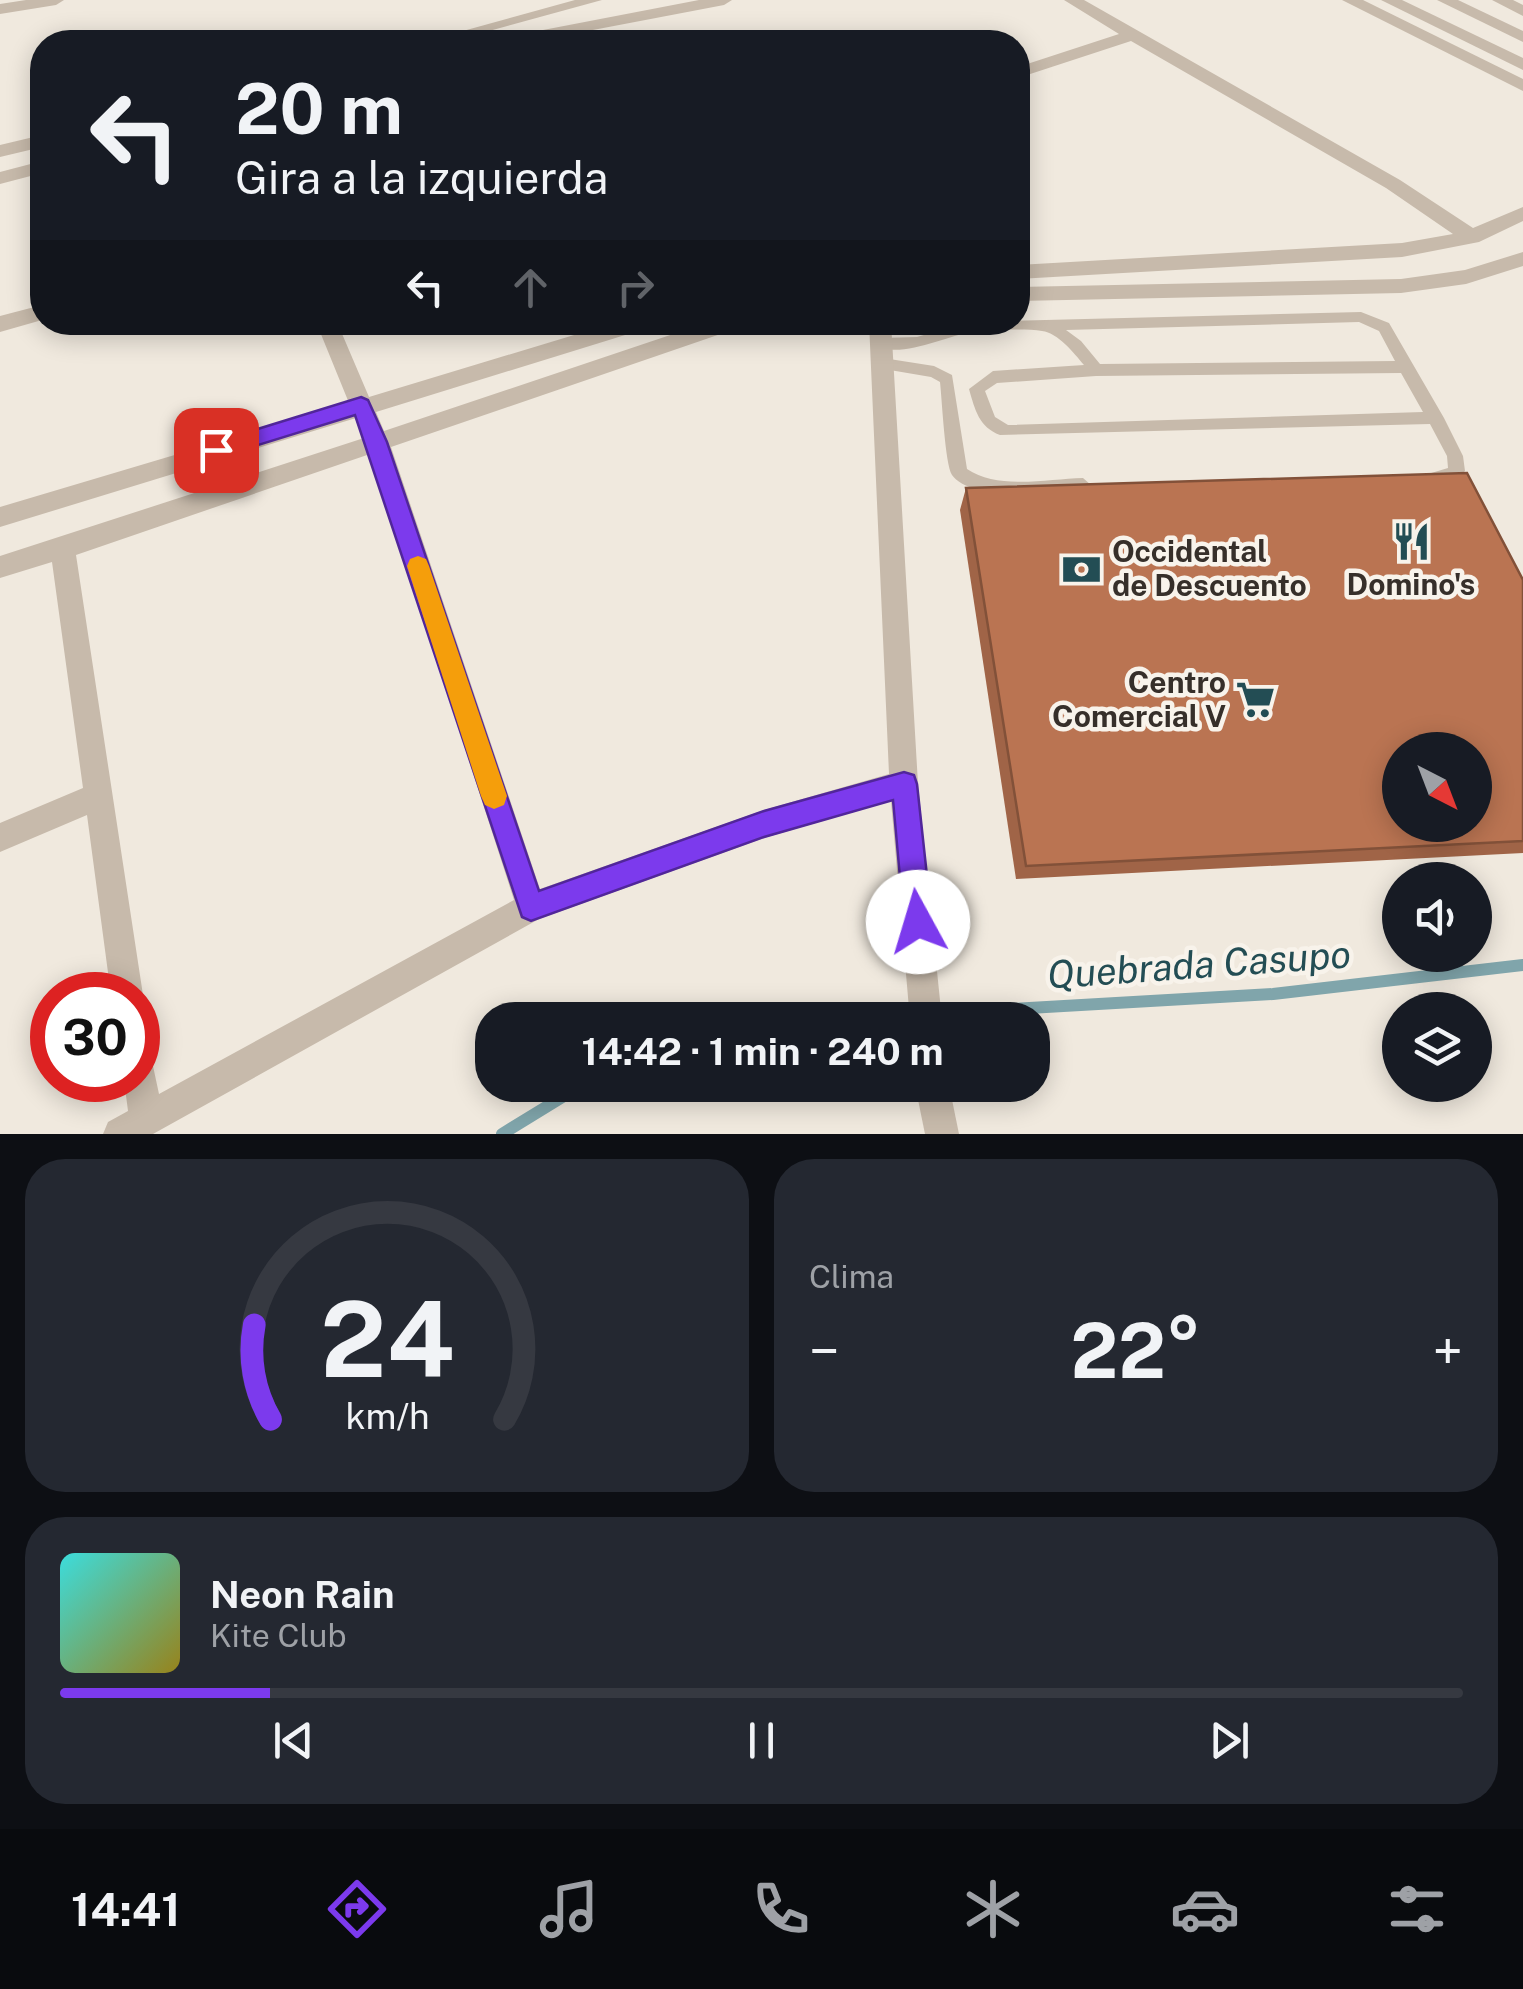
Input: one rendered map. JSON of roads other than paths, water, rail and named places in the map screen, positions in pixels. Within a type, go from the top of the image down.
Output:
[{"type":"street","points":[[0,9],[56,0]]},
{"type":"street","points":[[478,30],[594,0]]},
{"type":"street","points":[[579,30],[724,0]]},
{"type":"street","points":[[1072,0],[1393,184],[1472,237]]},
{"type":"street","points":[[1350,0],[1523,86]]},
{"type":"street","points":[[1389,0],[1523,65]]},
{"type":"street","points":[[1445,0],[1523,37]]},
{"type":"street","points":[[1500,0],[1523,11]]},
{"type":"street","points":[[1030,69],[1132,35]]},
{"type":"street","points":[[0,151],[30,143]]},
{"type":"street","points":[[0,178],[30,170]]},
{"type":"street","points":[[1030,271],[1402,250],[1472,237],[1523,213]]},
{"type":"street","points":[[1030,294],[1401,286],[1466,276],[1523,259]]},
{"type":"street","points":[[0,324],[30,315]]},
{"type":"street","points":[[331,335],[377,442],[531,908]]},
{"type":"street","points":[[0,517],[600,335]]},
{"type":"street","points":[[0,567],[695,335]]},
{"type":"street","points":[[881,343],[904,784],[924,1002]]},
{"type":"street","points":[[63,549],[123,972]]},
{"type":"street","points":[[133,1127],[531,908],[764,824],[904,784]]},
{"type":"street","points":[[0,838],[96,797]]},
{"type":"street","points":[[133,1127],[135,1102]]},
{"type":"street","points":[[935,1102],[942,1134]]},
{"type":"lane","points":[[1030,325],[1361,317],[1384,328],[1454,456],[1457,471],[1447,478],[1408,479]]},
{"type":"lane","points":[[1048,324],[1076,346],[1096,370]]},
{"type":"lane","points":[[881,343],[917,342],[942,335]]},
{"type":"lane","points":[[881,343],[947,379],[958,472],[967,480],[982,486],[1099,484]]},
{"type":"lane","points":[[1407,367],[1096,370],[993,377],[977,389],[988,422],[997,430],[1436,418]]},
{"type":"waterway","name":"Quebrada Casupo","points":[[1050,1007],[1273,994],[1523,965]]},
{"type":"waterway","name":"Quebrada Casupo","points":[[502,1134],[554,1102]]},
{"type":"place","name":"Domino's","points":[[1411,541]]},
{"type":"place","name":"Occidental de Descuento","points":[[1082,569]]},
{"type":"place","name":"Centro Comercial V","points":[[1256,700]]}]
